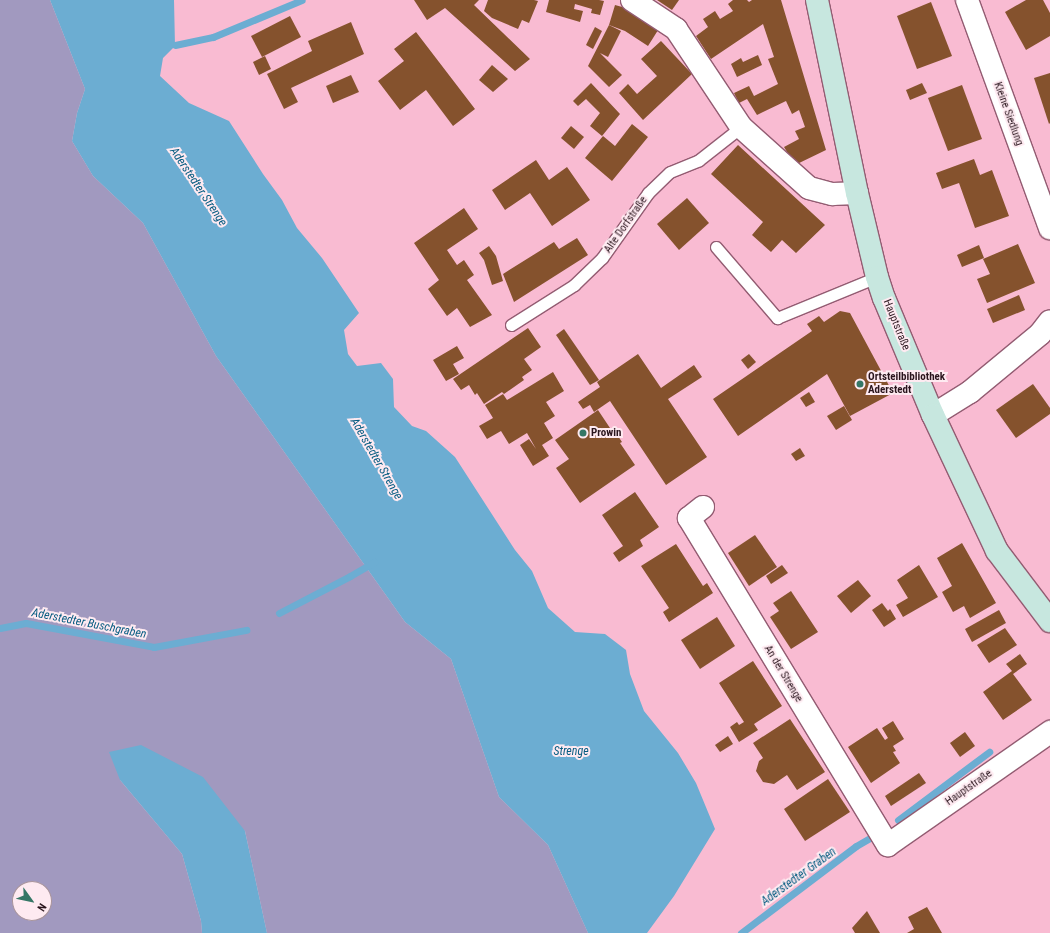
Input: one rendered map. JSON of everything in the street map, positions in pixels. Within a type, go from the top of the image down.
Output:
[{"type":"main road","name":"Hauptstraße","points":[[817,0],[857,193],[877,277],[933,415],[997,551],[1012,573],[1050,621]]},
{"type":"street","points":[[632,0],[676,30],[741,127],[809,188],[832,194],[857,193]]},
{"type":"street","name":"Kleine Siedlung","points":[[967,0],[1050,228]]},
{"type":"street","points":[[933,415],[970,392],[1040,334],[1050,321]]},
{"type":"street","name":"An der Strenge","points":[[703,507],[688,518],[888,845]]},
{"type":"street","name":"Hauptstraße","points":[[888,845],[1050,732]]},
{"type":"lane","name":"Alte Dorfstraße","points":[[511,325],[574,285],[602,258],[648,193],[670,172],[699,160],[741,127]]},
{"type":"lane","points":[[716,247],[776,318],[877,277]]},
{"type":"shaded area","points":[[0,0],[50,0],[85,89],[77,113],[72,141],[93,176],[143,223],[216,356],[405,622],[451,659],[499,797],[548,845],[588,933],[267,933],[245,831],[120,780],[182,854],[201,921],[202,933],[0,933]]},
{"type":"water","name":"Strenge","points":[[50,0],[174,0],[175,46],[163,58],[160,76],[189,103],[229,121],[263,174],[282,200],[297,228],[322,258],[359,313],[344,330],[348,354],[357,366],[381,363],[393,379],[394,407],[412,426],[426,431],[455,457],[515,550],[532,571],[548,608],[575,632],[605,634],[626,650],[630,674],[644,711],[678,753],[696,783],[715,829],[674,896],[647,933],[588,933],[548,845],[499,797],[451,659],[405,622],[216,356],[143,223],[93,176],[72,141],[77,113],[85,89]]},
{"type":"water","points":[[141,745],[203,777],[245,831],[267,933],[202,933],[201,921],[182,854],[120,780],[109,752]]},
{"type":"building","points":[[414,0],[479,0],[474,5],[530,59],[515,71],[445,8],[427,20]]},
{"type":"building","points":[[488,0],[538,1],[529,23],[522,20],[518,29],[492,18],[484,11]]},
{"type":"building","points":[[549,0],[604,1],[600,15],[591,13],[592,9],[575,4],[574,9],[583,11],[580,22],[546,12]]},
{"type":"building","points":[[657,0],[679,0],[672,10]]},
{"type":"building","points":[[733,0],[747,0],[749,2],[752,0],[781,0],[826,150],[795,165],[784,147],[799,139],[795,131],[805,127],[799,110],[792,114],[786,101],[757,115],[747,99],[739,103],[734,93],[749,86],[754,96],[778,84],[768,59],[774,57],[763,24],[711,59],[696,36],[708,27],[703,19],[715,11],[720,19],[733,11],[728,4]]},
{"type":"building","points":[[1026,0],[1043,0],[1050,13],[1050,36],[1026,50],[1005,12]]},
{"type":"building","points":[[931,2],[952,56],[917,69],[897,16]]},
{"type":"building","points":[[615,5],[633,10],[660,27],[648,46],[625,31],[609,25]]},
{"type":"building","points":[[290,16],[301,37],[262,57],[251,36]]},
{"type":"building","points":[[351,22],[364,54],[291,88],[298,102],[284,109],[267,74],[312,51],[308,41]]},
{"type":"building","points":[[609,25],[621,31],[608,57],[600,53],[622,75],[609,87],[588,66]]},
{"type":"building","points":[[595,27],[602,31],[593,49],[586,45]]},
{"type":"building","points":[[416,32],[475,109],[453,126],[426,90],[400,110],[378,81],[404,61],[394,49]]},
{"type":"building","points":[[661,41],[692,74],[643,120],[619,93],[628,84],[637,94],[657,76],[641,59]]},
{"type":"building","points":[[758,55],[762,65],[737,77],[731,64],[741,58],[743,62]]},
{"type":"building","points":[[265,56],[271,69],[259,75],[253,62]]},
{"type":"building","points":[[492,65],[508,79],[493,92],[479,80]]},
{"type":"building","points":[[1050,73],[1050,123],[1049,124],[1034,78]]},
{"type":"building","points":[[351,75],[359,92],[333,103],[326,86]]},
{"type":"building","points":[[591,83],[620,114],[602,136],[590,126],[600,113],[586,99],[578,106],[573,101]]},
{"type":"building","points":[[922,83],[927,93],[910,100],[906,90]]},
{"type":"building","points":[[962,85],[982,139],[948,151],[928,98]]},
{"type":"building","points":[[632,124],[648,137],[612,181],[585,158],[603,136],[615,146]]},
{"type":"building","points":[[571,126],[584,137],[574,149],[561,138]]},
{"type":"building","points":[[738,145],[825,225],[796,253],[782,240],[771,252],[752,235],[763,222],[711,174]]},
{"type":"building","points":[[974,159],[980,175],[992,170],[1009,216],[975,228],[959,183],[942,189],[936,173]]},
{"type":"building","points":[[536,160],[549,180],[567,167],[590,200],[552,226],[530,193],[505,210],[492,190]]},
{"type":"building","points":[[687,198],[709,223],[679,250],[657,224]]},
{"type":"building","points":[[464,208],[478,229],[447,250],[457,265],[464,260],[474,275],[467,280],[492,315],[470,327],[457,308],[447,316],[428,289],[439,280],[414,243]]},
{"type":"building","points":[[577,238],[588,255],[514,302],[503,274],[554,242],[559,249]]},
{"type":"building","points":[[1018,244],[1035,283],[987,303],[977,279],[990,274],[983,259]]},
{"type":"building","points":[[979,245],[984,258],[962,267],[957,255]]},
{"type":"building","points":[[489,246],[496,256],[503,281],[492,285],[484,260],[479,253]]},
{"type":"building","points":[[1019,295],[1025,310],[993,323],[987,309]]},
{"type":"building","points":[[840,311],[850,313],[893,393],[850,416],[827,374],[738,436],[713,399],[812,331],[807,324],[819,316],[824,322]]},
{"type":"building","points":[[528,328],[541,347],[524,359],[532,370],[522,377],[524,380],[504,394],[502,392],[484,404],[477,393],[475,395],[469,385],[461,390],[453,379]]},
{"type":"building","points":[[564,329],[599,380],[590,385],[556,335]]},
{"type":"building","points":[[457,346],[464,358],[453,364],[459,374],[446,381],[433,360]]},
{"type":"building","points":[[638,354],[661,388],[694,365],[702,377],[668,399],[707,457],[666,485],[610,401],[594,412],[590,405],[583,409],[578,402],[600,387],[597,382]]},
{"type":"building","points":[[749,354],[756,362],[748,369],[741,360]]},
{"type":"building","points":[[553,372],[564,391],[546,402],[555,416],[544,423],[553,438],[542,445],[549,456],[533,466],[520,445],[529,439],[536,449],[527,433],[509,444],[501,431],[487,439],[479,426],[493,418],[485,405],[503,394],[507,400]]},
{"type":"building","points":[[1033,384],[1050,408],[1050,414],[1016,438],[996,410]]},
{"type":"building","points":[[809,392],[815,402],[806,407],[800,398]]},
{"type":"building","points":[[844,406],[852,420],[836,430],[827,416]]},
{"type":"building","points":[[598,410],[612,431],[614,430],[622,442],[620,443],[635,465],[580,503],[556,468],[569,459],[555,440]]},
{"type":"building","points":[[800,448],[805,456],[796,461],[791,454]]},
{"type":"building","points":[[635,492],[659,527],[640,540],[643,546],[619,562],[613,553],[623,546],[602,515]]},
{"type":"building","points":[[755,535],[777,567],[749,586],[728,553]]},
{"type":"building","points":[[962,543],[996,603],[970,618],[964,606],[953,612],[942,592],[952,586],[937,558]]},
{"type":"building","points":[[676,544],[703,586],[707,583],[713,593],[669,622],[663,612],[669,608],[641,566]]},
{"type":"building","points":[[782,565],[788,573],[771,584],[766,576]]},
{"type":"building","points":[[919,565],[938,597],[903,617],[896,605],[908,598],[897,580]]},
{"type":"building","points":[[858,580],[871,596],[851,613],[837,596]]},
{"type":"building","points":[[791,591],[818,632],[791,649],[770,617],[779,611],[773,603]]},
{"type":"building","points":[[882,603],[888,611],[890,609],[896,619],[884,627],[872,610]]},
{"type":"building","points":[[999,610],[1006,623],[972,642],[965,629]]},
{"type":"building","points":[[717,617],[735,646],[700,669],[681,640]]},
{"type":"building","points":[[1005,628],[1017,645],[989,663],[977,645]]},
{"type":"building","points":[[1020,654],[1027,664],[1013,674],[1032,700],[1003,720],[983,692],[1012,671],[1006,664]]},
{"type":"building","points":[[753,661],[782,706],[754,724],[758,730],[739,742],[730,727],[737,722],[739,725],[744,722],[719,683]]},
{"type":"building","points":[[790,719],[825,772],[797,790],[787,775],[774,784],[763,782],[756,771],[759,761],[763,758],[753,743]]},
{"type":"building","points":[[893,721],[904,739],[893,746],[896,751],[893,752],[900,763],[871,783],[848,747],[877,728],[885,740],[888,738],[882,728]]},
{"type":"building","points":[[965,732],[975,746],[960,757],[950,743]]},
{"type":"building","points":[[728,736],[733,744],[720,752],[715,745]]},
{"type":"building","points":[[919,773],[926,783],[891,806],[885,796]]},
{"type":"building","points":[[828,779],[850,812],[805,841],[784,809]]},
{"type":"building","points":[[927,907],[942,933],[907,933],[914,929],[908,917]]},
{"type":"building","points":[[867,911],[880,933],[855,933],[852,928]]},
{"type":"waterway","points":[[175,45],[213,37],[302,0]]},
{"type":"waterway","name":"Aderstedter Buschgraben","points":[[279,613],[374,562]]},
{"type":"waterway","name":"Aderstedter Buschgraben","points":[[0,628],[26,623],[154,647],[246,630]]},
{"type":"waterway","name":"Aderstedter Graben","points":[[898,820],[989,752]]},
{"type":"waterway","name":"Aderstedter Graben","points":[[741,933],[856,846],[870,838]]},
{"type":"place","name":"Ortsteilbibliothek Aderstedt","points":[[860,384]]},
{"type":"place","name":"Prowin","points":[[583,433]]},
{"type":"water label","name":"Aderstedter Strenge","points":[[198,187]]},
{"type":"water label","name":"Aderstedter Strenge","points":[[376,459]]}]
